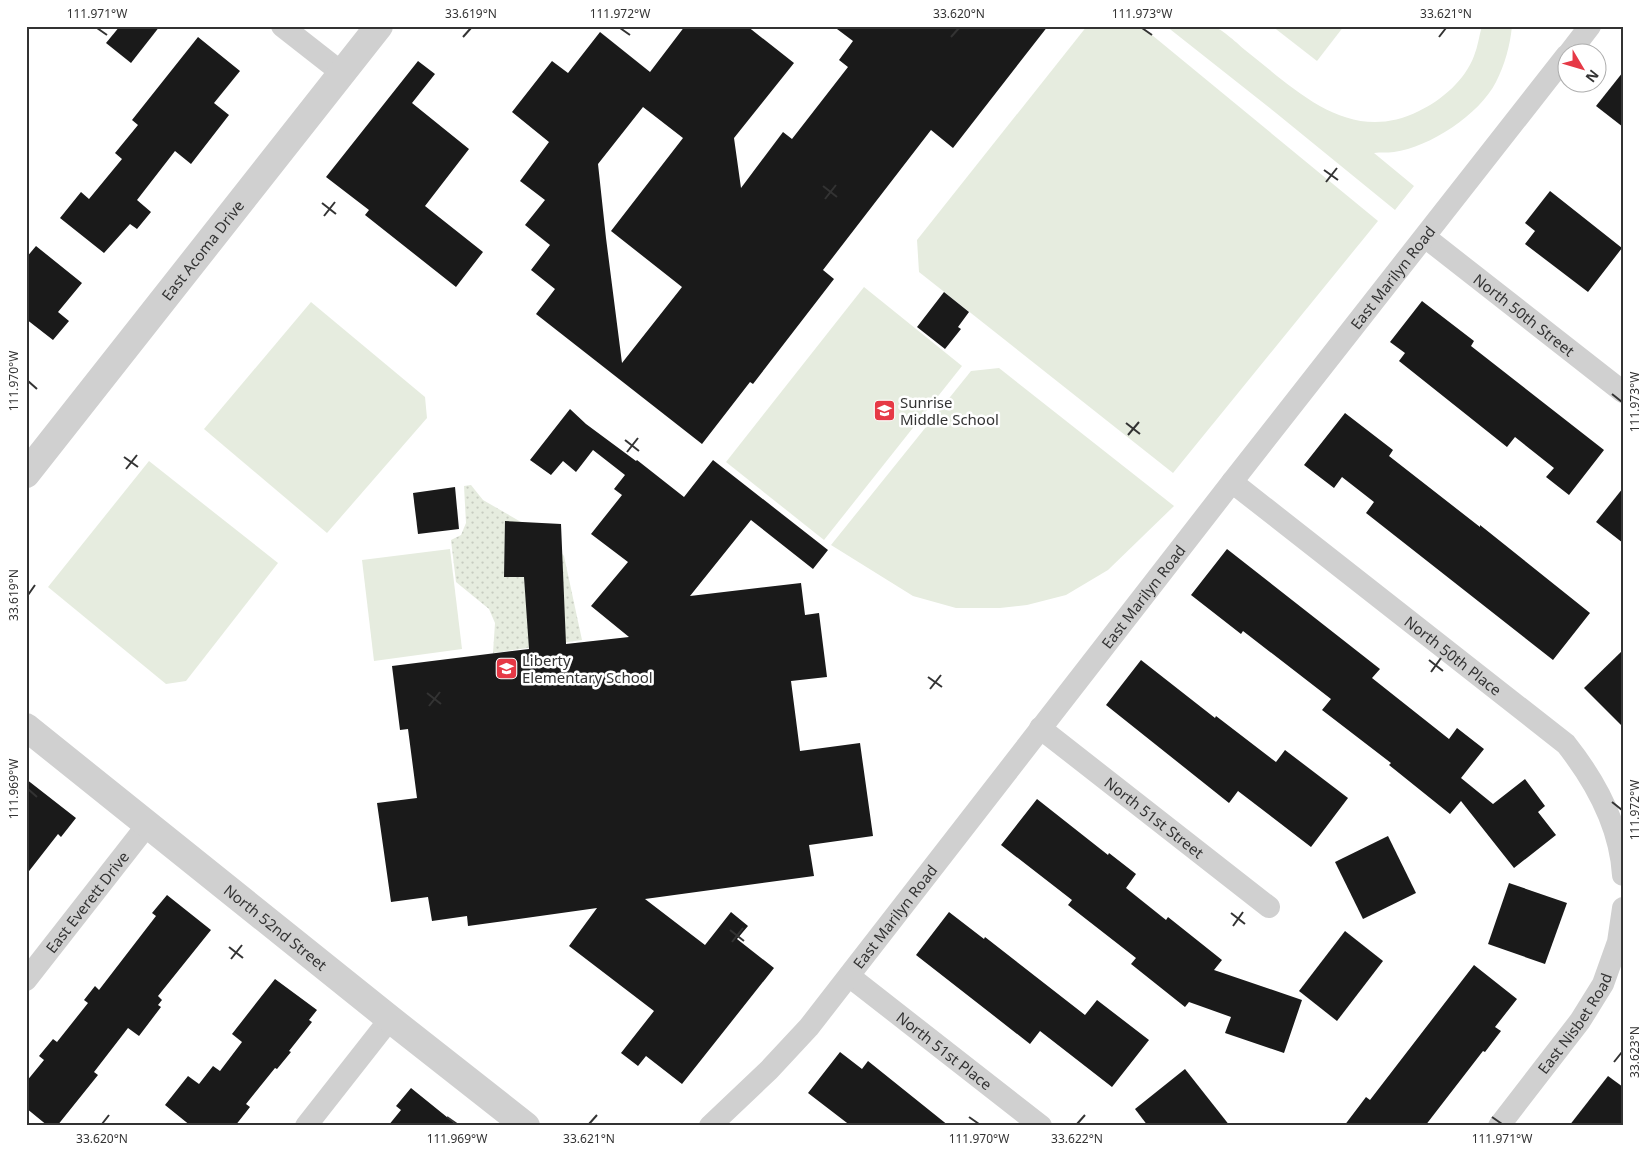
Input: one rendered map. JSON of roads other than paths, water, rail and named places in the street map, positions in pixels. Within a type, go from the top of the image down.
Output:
[{"type":"street","points":[[282,26],[342,73]]},
{"type":"street","name":"East Acoma Drive","points":[[26,474],[378,26]]},
{"type":"street","points":[[1578,42],[1590,26]]},
{"type":"street","name":"East Marilyn Road","points":[[710,1126],[769,1070],[809,1027],[1040,728],[1556,69]]},
{"type":"street","name":"North 50th Street","points":[[1425,237],[1623,392]]},
{"type":"street","name":"North 50th Place","points":[[1232,482],[1566,744],[1586,770],[1604,803],[1620,847],[1623,868]]},
{"type":"street","name":"North 52nd Street","points":[[26,727],[526,1126]]},
{"type":"street","name":"North 51st Street","points":[[1040,728],[1269,907]]},
{"type":"street","name":"East Everett Drive","points":[[26,980],[148,824]]},
{"type":"street","points":[[1623,868],[1623,875]]},
{"type":"street","name":"East Nisbet Road","points":[[1499,1126],[1580,1022],[1603,984],[1618,942],[1623,908]]},
{"type":"street","name":"North 51st Place","points":[[849,976],[1041,1126]]},
{"type":"street","points":[[306,1126],[390,1019]]},
{"type":"place","name":"Sunrise Middle School","points":[[884,411]]},
{"type":"place","name":"Liberty Elementary School","points":[[506,669]]}]
